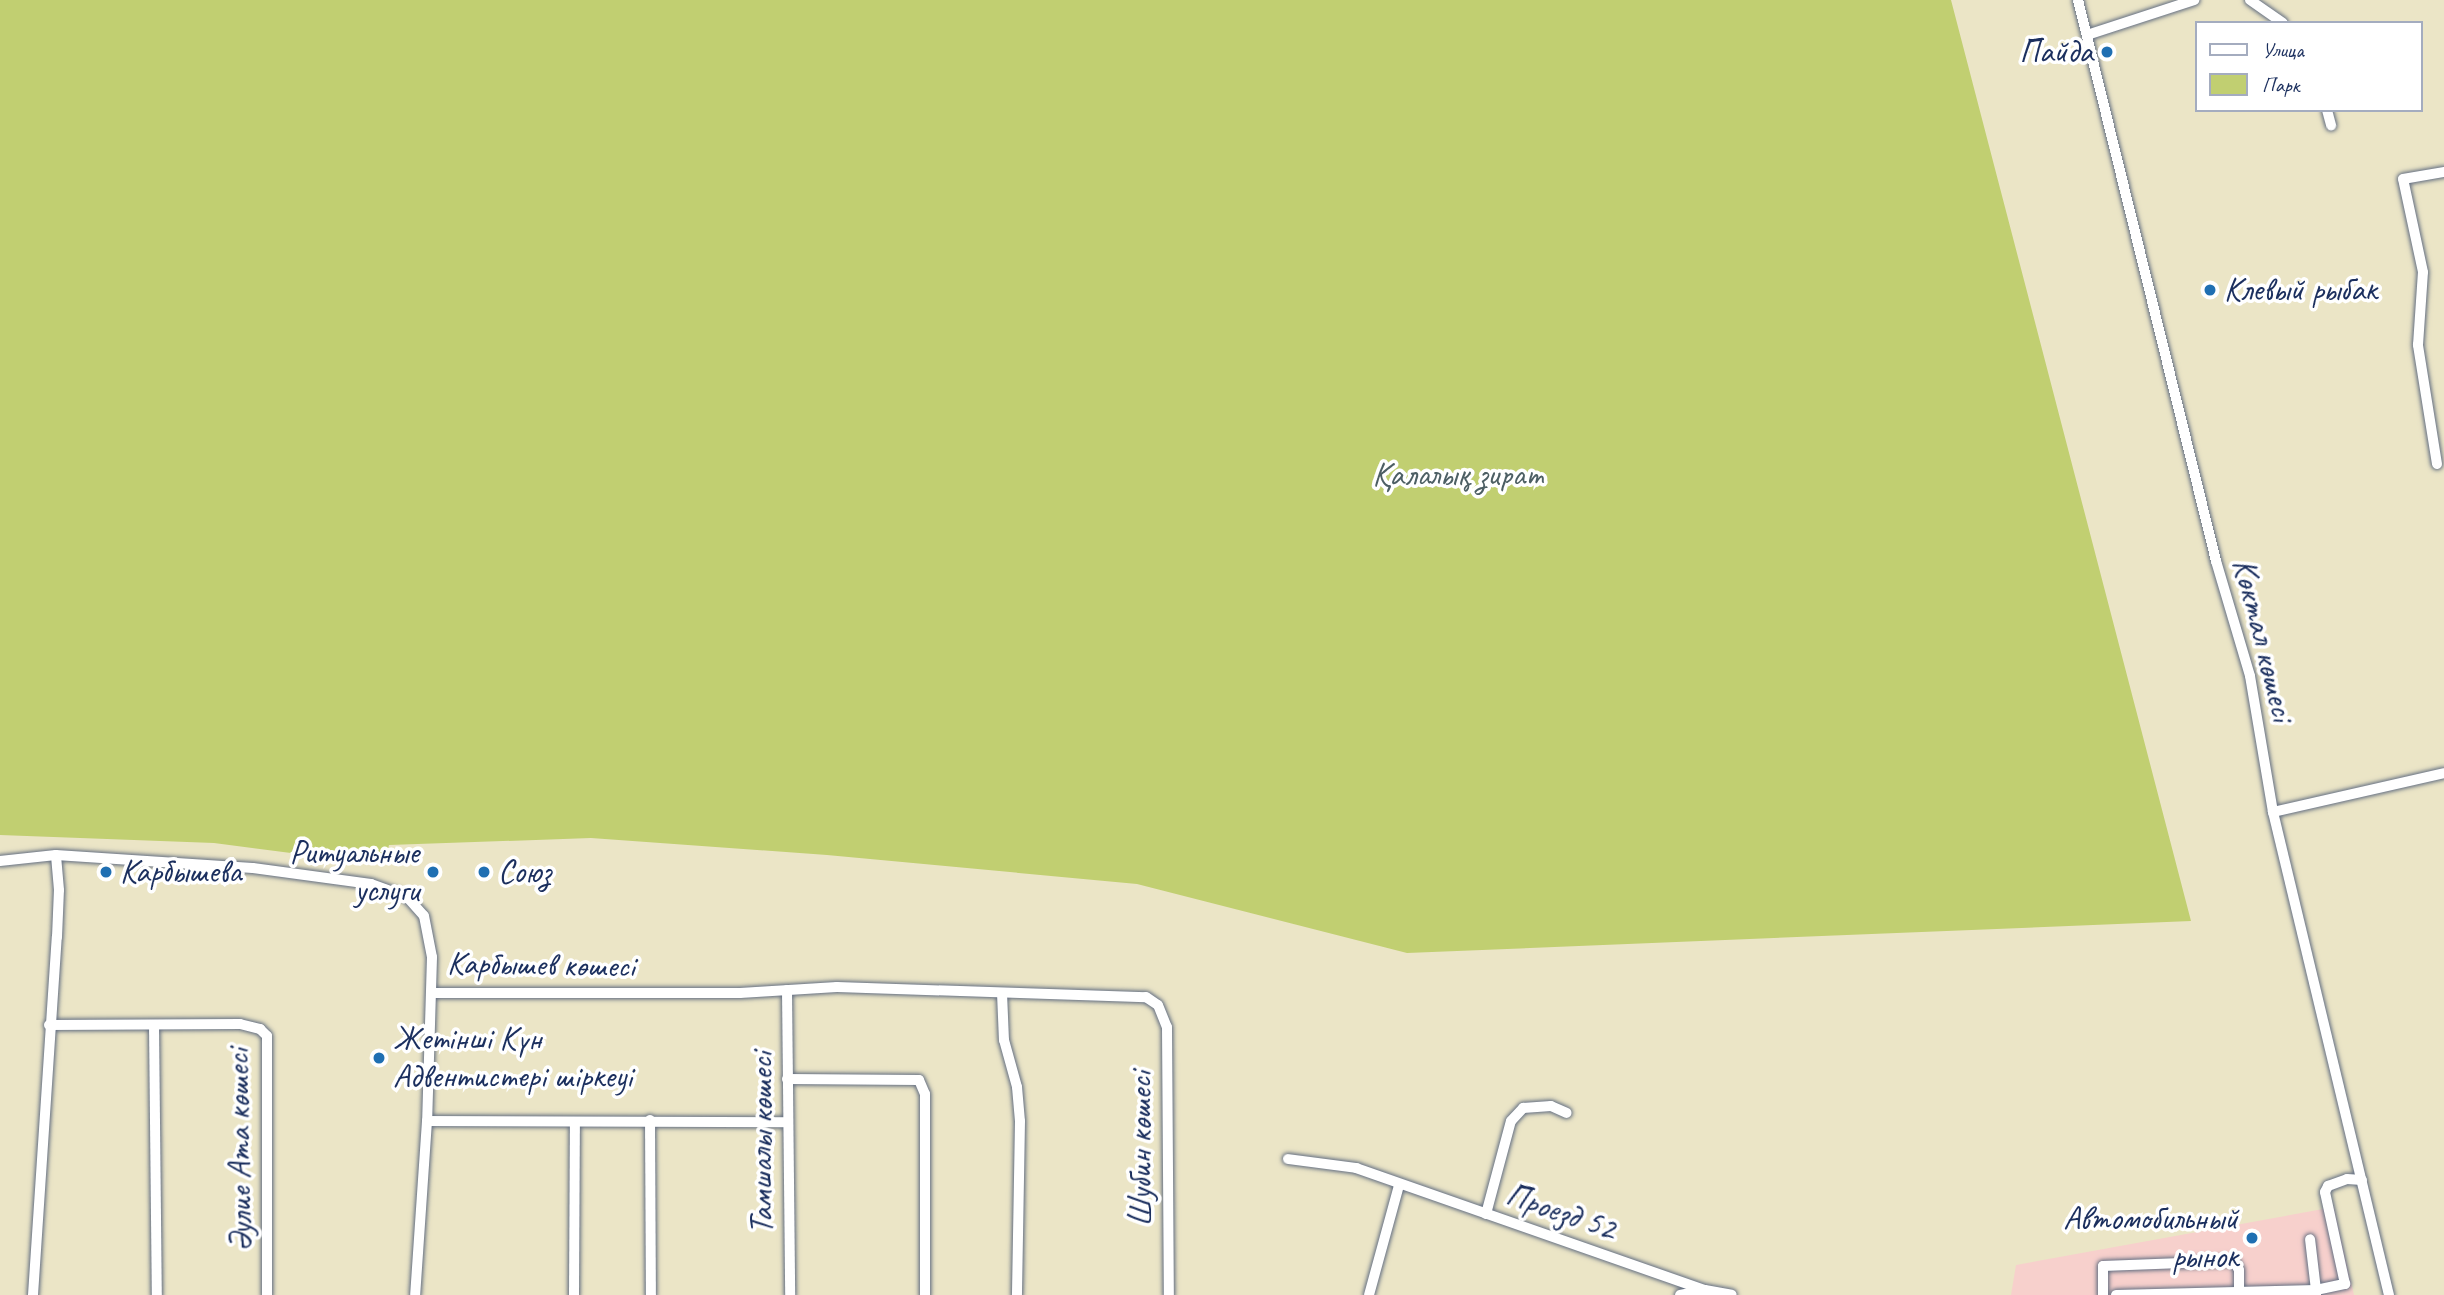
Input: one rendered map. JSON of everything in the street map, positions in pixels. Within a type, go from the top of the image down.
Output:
[{"type":"street","name":"Көктал көшесі","points":[[2078,0],[2216,561],[2250,677],[2273,812],[2389,1295]]},
{"type":"street","points":[[2087,36],[2194,0]]},
{"type":"street","points":[[2250,0],[2280,21]]},
{"type":"street","points":[[2328,112],[2331,125]]},
{"type":"street","points":[[2437,464],[2418,345],[2423,272],[2403,179],[2444,172]]},
{"type":"street","points":[[2273,812],[2444,773]]},
{"type":"street","points":[[33,1295],[59,890],[57,855]]},
{"type":"street","name":"Карбышев көшесі","points":[[0,861],[57,855],[253,868],[372,884],[397,891],[424,916],[430,935],[432,993],[787,990],[837,987],[1146,997],[1158,1005]]},
{"type":"street","name":"Тамшалы көшесі","points":[[787,990],[790,1295]]},
{"type":"street","points":[[415,1295],[427,1121],[432,993]]},
{"type":"street","points":[[1002,993],[1004,1040],[1017,1087],[1020,1121],[1017,1295]]},
{"type":"street","name":"Шубин көшесі","points":[[1158,1005],[1167,1027],[1169,1295]]},
{"type":"street","name":"Әулие Ата көшесі","points":[[49,1025],[240,1024],[260,1029],[267,1036],[267,1295]]},
{"type":"street","points":[[154,1026],[157,1295]]},
{"type":"street","points":[[787,1079],[919,1080],[925,1094],[925,1295]]},
{"type":"street","points":[[1486,1214],[1511,1122],[1523,1108],[1551,1106],[1567,1113]]},
{"type":"street","points":[[427,1121],[787,1122]]},
{"type":"street","points":[[650,1121],[651,1295]]},
{"type":"street","points":[[574,1295],[575,1122]]},
{"type":"street","name":"Проезд 52","points":[[1288,1159],[1356,1168],[1705,1290]]},
{"type":"street","points":[[2116,1295],[2316,1293],[2346,1289],[2325,1192],[2328,1186],[2347,1180],[2362,1180]]},
{"type":"street","points":[[1368,1295],[1399,1185]]},
{"type":"street","points":[[2310,1239],[2316,1293]]},
{"type":"street","points":[[2103,1295],[2103,1266],[2234,1261],[2239,1270],[2239,1293]]},
{"type":"street","points":[[1680,1295],[1705,1290],[1732,1295]]},
{"type":"shaded area","name":"Автомобильный рынок","points":[[2334,1207],[2354,1295],[2011,1295],[2016,1265]]},
{"type":"green space","name":"Қалалық зират","points":[[0,0],[1951,0],[2191,921],[1407,953],[1137,884],[827,855],[591,838],[389,845],[384,865],[214,843],[0,835]]},
{"type":"place","name":"Пайда","points":[[2107,52]]},
{"type":"place","name":"Клевый рыбак","points":[[2210,290]]},
{"type":"place","name":"Карбышева","points":[[106,872]]},
{"type":"place","name":"Ритуальные услуги","points":[[433,872]]},
{"type":"place","name":"Союз","points":[[484,872]]},
{"type":"place","name":"Жетінші Күн Адвентистері шіркеуі","points":[[379,1058]]},
{"type":"place","name":"Автомобильный рынок","points":[[2252,1238]]}]
